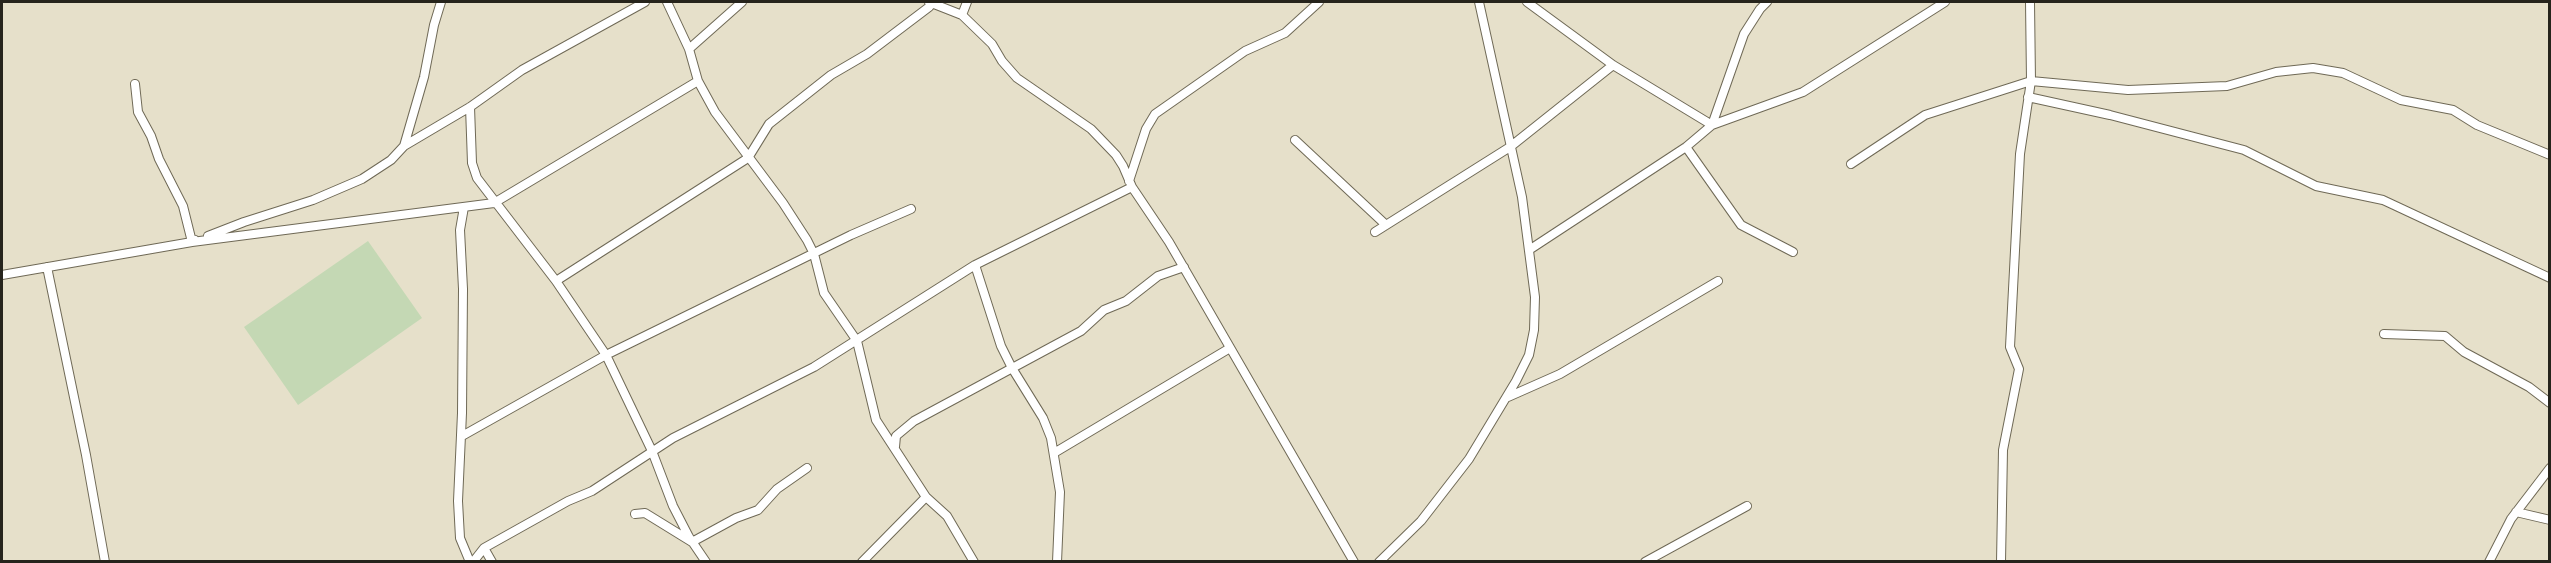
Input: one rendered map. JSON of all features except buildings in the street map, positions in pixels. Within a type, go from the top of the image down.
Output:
[{"type":"street","points":[[404,146],[424,77],[441,2]]},
{"type":"street","points":[[192,242],[244,222],[313,200],[362,179],[391,160],[404,146],[470,107],[522,70],[645,2]]},
{"type":"street","points":[[667,2],[689,50],[698,81],[715,112],[783,203],[814,254],[824,292],[857,341],[876,420],[926,497],[947,516],[974,561]]},
{"type":"street","points":[[689,50],[742,2]]},
{"type":"street","points":[[556,281],[748,159],[769,124],[831,75],[867,54],[929,7],[931,2],[962,15],[992,44],[1002,61],[1017,78],[1068,112],[1105,142],[1123,166],[1130,185],[1184,267],[1354,561]]},
{"type":"street","points":[[962,15],[967,2]]},
{"type":"street","points":[[464,207],[460,230],[463,320],[462,436],[458,501],[460,538],[471,561],[484,548],[568,501],[592,491],[673,438],[782,384],[857,341],[912,303],[975,265],[1130,185],[1146,129],[1155,114],[1245,51],[1285,33],[1319,2]]},
{"type":"street","points":[[1379,561],[1421,520],[1449,487],[1507,397],[1529,355],[1534,330],[1535,297],[1522,197],[1479,2]]},
{"type":"street","points":[[1527,2],[1613,65],[1712,125]]},
{"type":"street","points":[[1712,125],[1744,34],[1767,2]]},
{"type":"street","points":[[1529,250],[1686,147],[1712,125],[1803,92],[1945,2]]},
{"type":"street","points":[[2001,561],[2003,450],[2019,369],[2010,347],[2020,153],[2031,81],[2030,2]]},
{"type":"street","points":[[1375,232],[1510,147],[1613,65]]},
{"type":"street","points":[[1851,164],[1924,115],[2031,81],[2128,90],[2221,86],[2242,83],[2276,72],[2313,68],[2343,73],[2401,100],[2453,110],[2477,125],[2550,155]]},
{"type":"street","points":[[2,275],[192,242],[494,203],[698,81]]},
{"type":"street","points":[[135,84],[138,112],[183,206],[192,242]]},
{"type":"street","points":[[2028,97],[2110,115],[2244,150],[2316,186],[2384,200],[2550,279]]},
{"type":"street","points":[[470,107],[472,163],[477,178],[556,281],[606,356],[652,451],[673,506],[692,542],[706,561]]},
{"type":"street","points":[[1295,141],[1386,225]]},
{"type":"street","points":[[1686,147],[1741,225],[1793,252]]},
{"type":"street","points":[[462,436],[606,356],[850,235],[911,209]]},
{"type":"street","points":[[975,265],[1001,346],[1043,418],[1054,453],[1060,492],[1057,561]]},
{"type":"street","points":[[47,267],[86,455],[105,561]]},
{"type":"street","points":[[895,447],[896,436],[914,421],[1081,331],[1104,310],[1126,301],[1158,276],[1184,267]]},
{"type":"street","points":[[1507,397],[1560,374],[1718,281]]},
{"type":"street","points":[[2384,334],[2445,336],[2464,352],[2529,387],[2550,403]]},
{"type":"street","points":[[1054,453],[1230,348]]},
{"type":"street","points":[[692,542],[736,518],[758,510],[777,489],[807,468]]},
{"type":"street","points":[[2489,561],[2500,537],[2516,512],[2550,468]]},
{"type":"street","points":[[862,561],[926,497]]},
{"type":"street","points":[[1645,561],[1747,506]]},
{"type":"street","points":[[2516,512],[2550,520]]},
{"type":"street","points":[[635,514],[645,513],[692,542]]},
{"type":"street","points":[[484,548],[492,561]]},
{"type":"green space","points":[[368,241],[422,318],[298,405],[244,327]]}]
